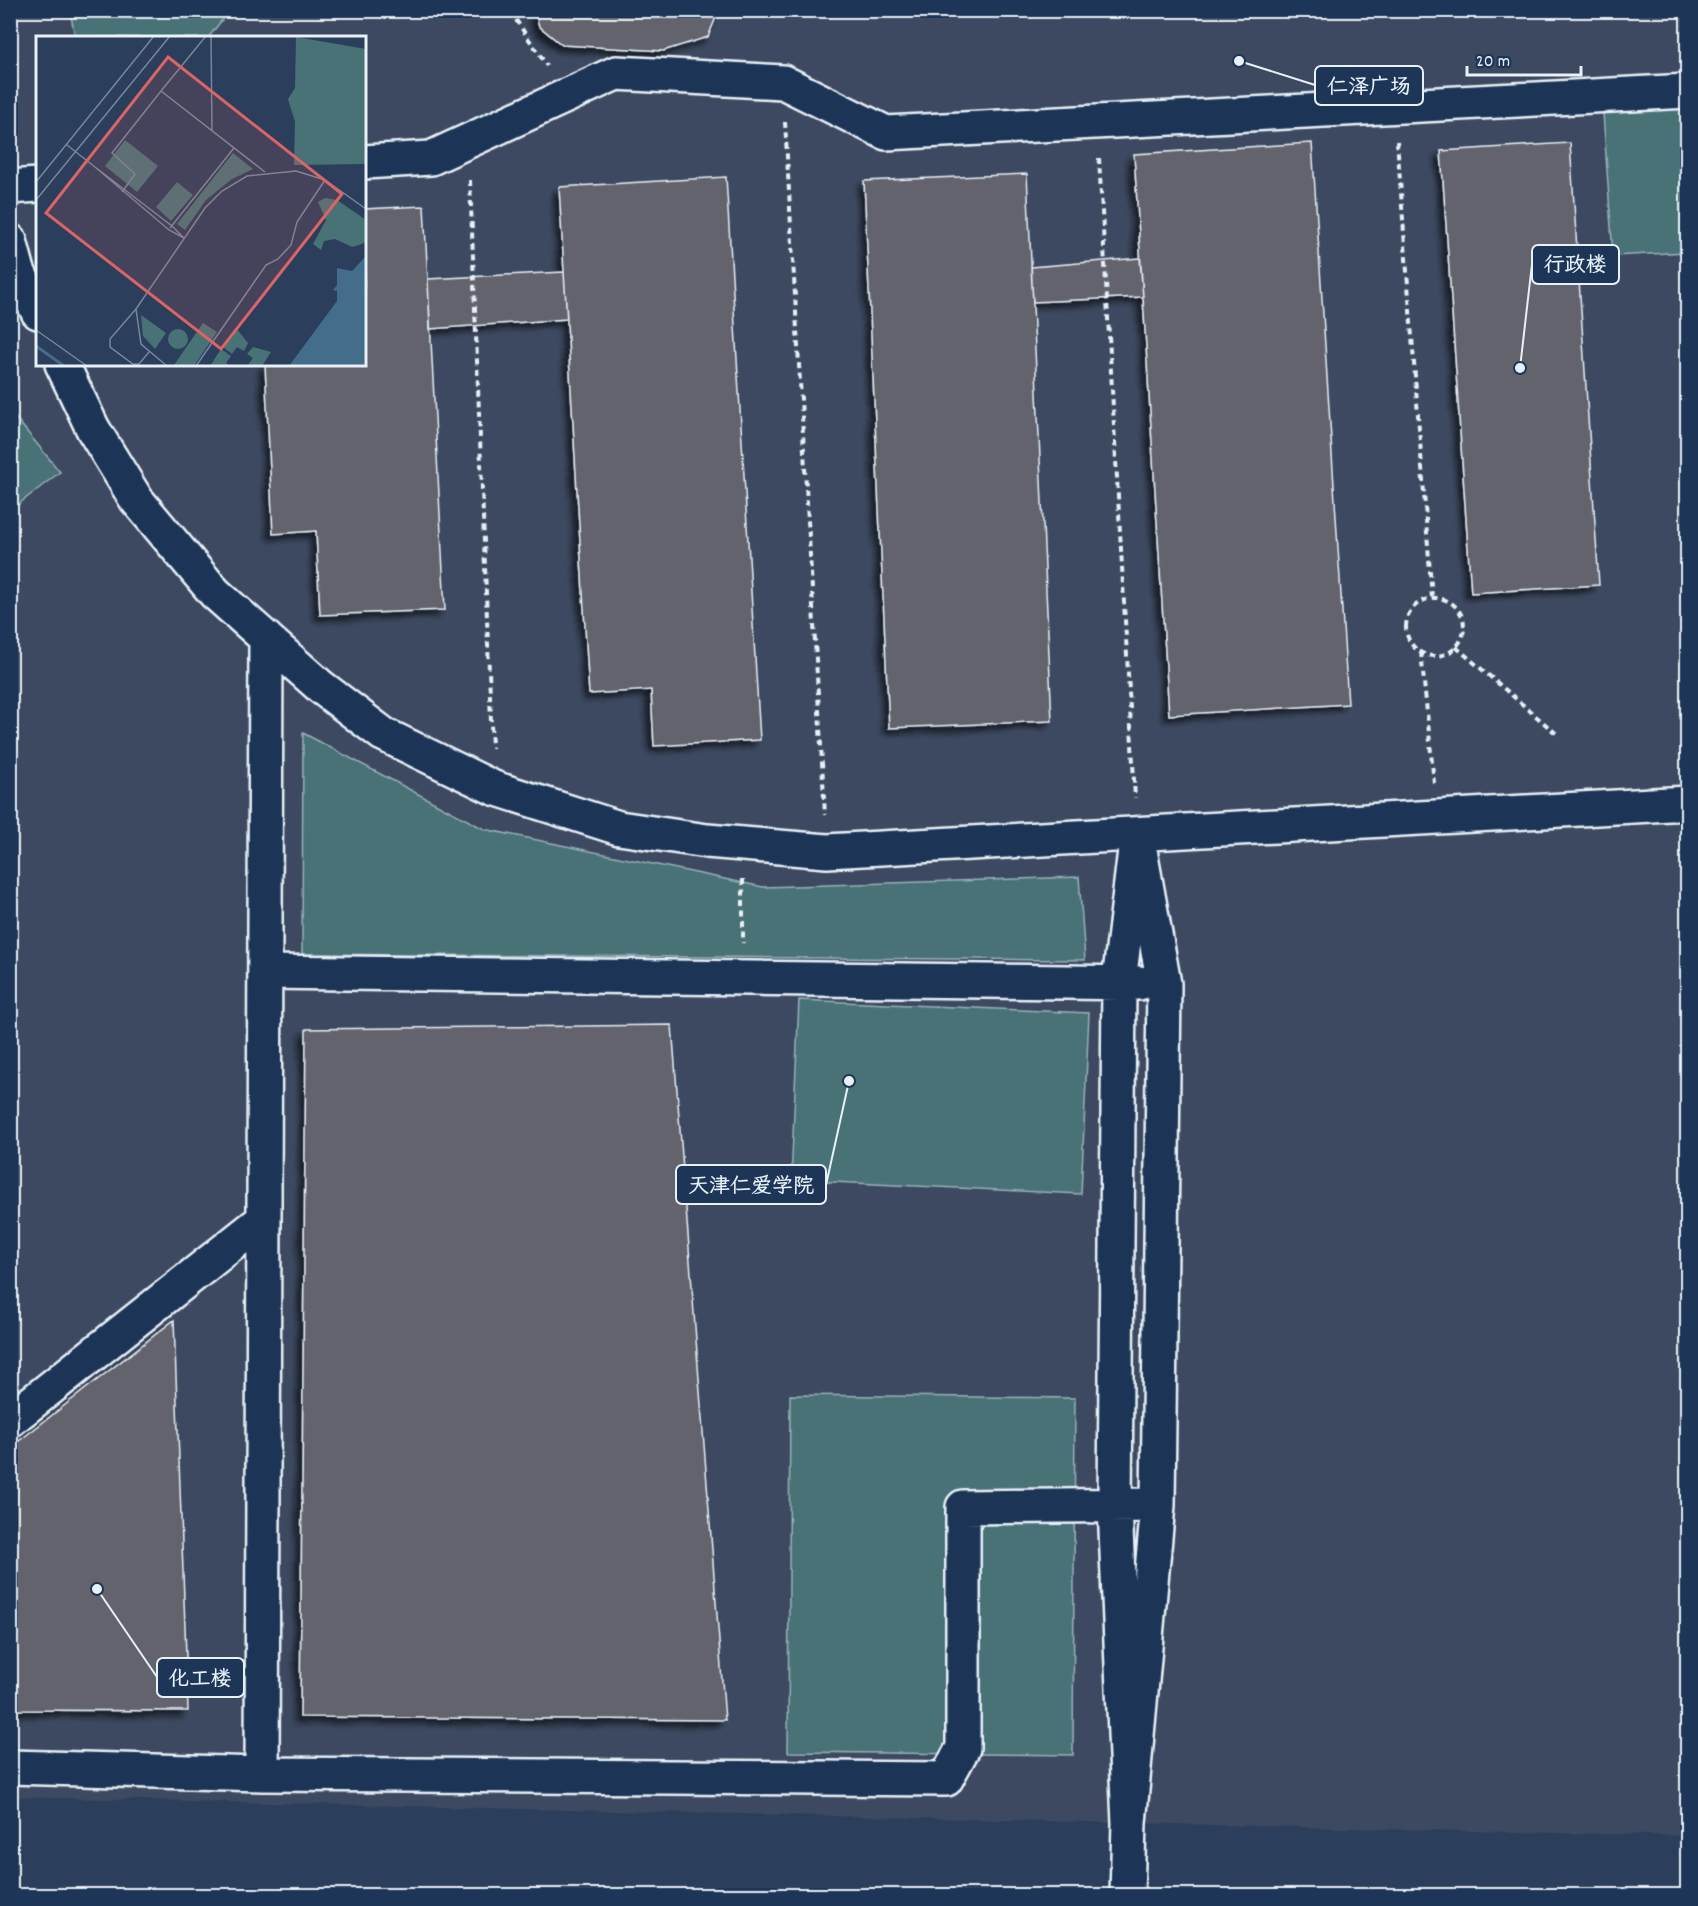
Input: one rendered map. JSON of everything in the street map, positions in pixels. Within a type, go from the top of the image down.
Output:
[{"type":"street","points":[[366,162],[430,158],[616,73],[783,82],[886,133],[1688,91]]},
{"type":"street","points":[[10,187],[36,185]]},
{"type":"street","points":[[10,241],[18,271],[36,308]]},
{"type":"street","points":[[63,366],[93,429],[136,499],[215,593],[321,687],[383,735],[494,788],[619,828],[743,844],[827,851],[1688,802]]},
{"type":"street","points":[[262,1774],[266,638]]},
{"type":"street","points":[[1129,1823],[1115,1507],[1119,982],[1137,834]]},
{"type":"street","points":[[1127,1896],[1129,1823],[1158,1505],[1164,984],[1137,834]]},
{"type":"street","points":[[265,972],[1164,984]]},
{"type":"street","points":[[10,1420],[264,1220]]},
{"type":"street","points":[[10,1767],[262,1774],[946,1779],[963,1748],[963,1507],[1158,1505]]},
{"type":"path","points":[[514,10],[514,17],[567,96]]},
{"type":"path","points":[[783,82],[827,851]]},
{"type":"path","points":[[1394,106],[1432,598]]},
{"type":"path","points":[[1096,122],[1137,834]]},
{"type":"path","points":[[468,141],[494,788]]},
{"type":"path","points":[[1432,598],[1451,603],[1463,618],[1461,638],[1456,647],[1439,656],[1421,652],[1408,639],[1406,621],[1416,605],[1432,598]]},
{"type":"path","points":[[1456,647],[1559,736]]},
{"type":"path","points":[[1421,652],[1437,817]]},
{"type":"path","points":[[743,844],[744,980]]},
{"type":"shaded area","points":[[11,11],[1687,11],[1687,1836],[11,1797]]},
{"type":"green space","points":[[70,10],[229,11],[210,36],[75,36]]},
{"type":"green space","points":[[1687,108],[1687,252],[1613,256],[1603,113]]},
{"type":"green space","points":[[10,411],[60,472],[11,510],[10,510]]},
{"type":"green space","points":[[303,733],[484,829],[763,887],[1079,877],[1085,960],[302,954]]},
{"type":"green space","points":[[799,1000],[1089,1013],[1081,1194],[791,1180]]},
{"type":"green space","points":[[790,1395],[1075,1398],[1073,1755],[788,1752]]},
{"type":"building","points":[[534,10],[719,10],[708,37],[663,51],[562,45],[539,26]]},
{"type":"building","points":[[1312,143],[1348,704],[1169,715],[1134,154]]},
{"type":"building","points":[[1570,143],[1599,585],[1471,593],[1441,151]]},
{"type":"building","points":[[1027,174],[1052,721],[889,728],[864,181]]},
{"type":"building","points":[[726,177],[760,740],[654,746],[651,690],[589,694],[559,187]]},
{"type":"building","points":[[424,206],[445,610],[320,615],[316,531],[273,534],[265,366],[366,366],[366,209]]},
{"type":"building","points":[[1140,258],[1143,297],[1033,302],[1031,267]]},
{"type":"building","points":[[564,272],[567,319],[430,329],[428,279]]},
{"type":"building","points":[[672,1025],[725,1720],[300,1717],[306,1029]]},
{"type":"building","points":[[174,1320],[188,1711],[10,1710],[10,1448]]},
{"type":"place","name":"仁泽广场","points":[[1239,61]]},
{"type":"place","name":"行政楼","points":[[1520,368]]},
{"type":"place","name":"天津仁爱学院","points":[[849,1081]]},
{"type":"place","name":"化工楼","points":[[97,1589]]}]
